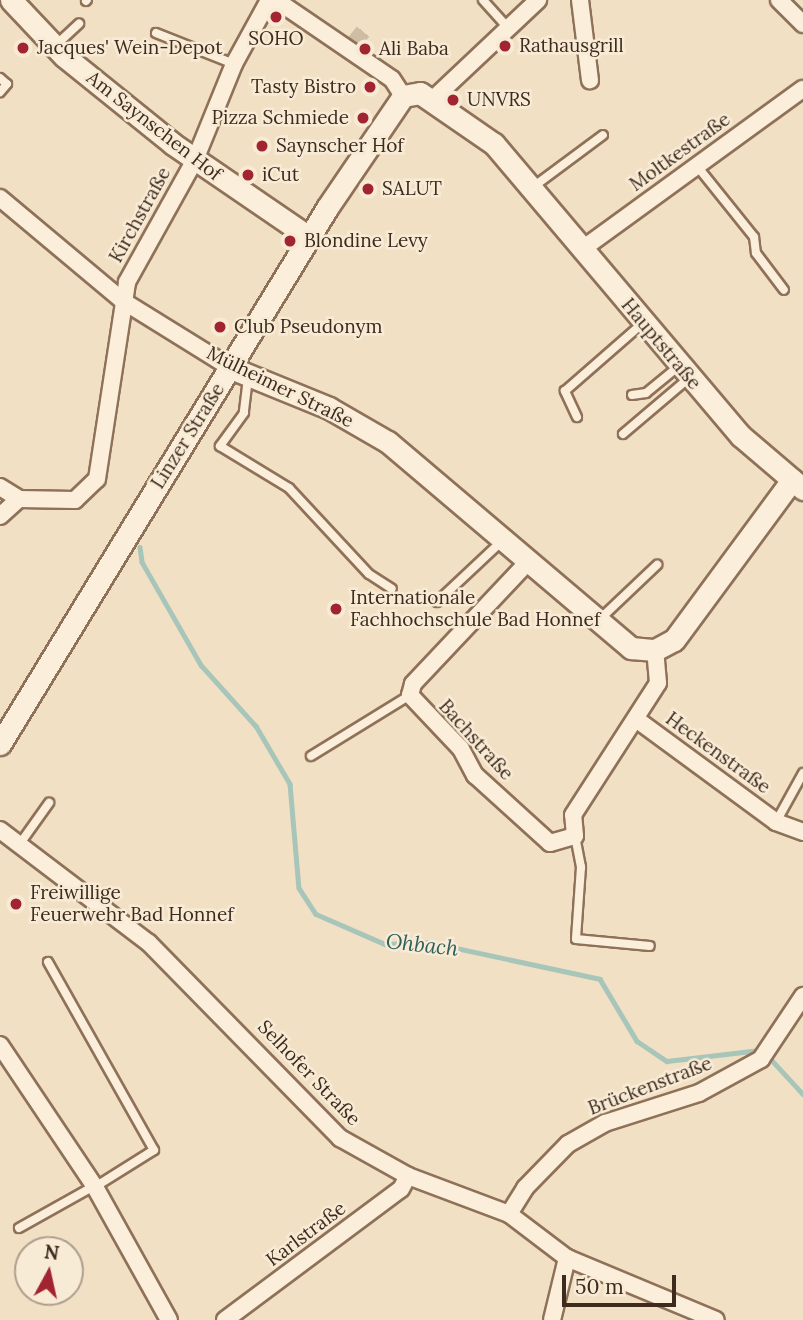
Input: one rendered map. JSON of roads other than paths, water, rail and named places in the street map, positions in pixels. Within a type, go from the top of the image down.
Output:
[{"type":"main road","name":"Am Saynschen Hof","points":[[10,0],[55,47],[195,160],[309,237]]},
{"type":"main road","name":"Hauptstraße","points":[[403,96],[420,93],[494,144],[533,187],[581,250],[684,372],[797,485]]},
{"type":"main road","name":"Linzer Straße","points":[[0,744],[240,372],[309,237],[403,96]]},
{"type":"main road","name":"Mülheimer Straße","points":[[240,372],[330,408],[388,442],[623,646],[655,650]]},
{"type":"main road","points":[[655,650],[681,632],[797,485]]},
{"type":"street","name":"Kirchstraße","points":[[19,499],[75,500],[97,480],[127,282],[195,160],[234,64],[269,0]]},
{"type":"street","points":[[275,0],[350,48],[392,79],[403,96]]},
{"type":"street","points":[[432,100],[538,0]]},
{"type":"street","points":[[580,0],[590,80]]},
{"type":"street","points":[[786,3],[803,24]]},
{"type":"street","name":"Moltkestraße","points":[[581,250],[803,89]]},
{"type":"street","name":"Mülheimer Straße","points":[[0,198],[123,301],[240,372]]},
{"type":"street","points":[[0,486],[19,499],[0,516]]},
{"type":"street","points":[[410,695],[413,684],[526,564]]},
{"type":"street","points":[[575,836],[573,815],[658,683],[655,650]]},
{"type":"street","name":"Bachstraße","points":[[410,695],[461,749],[475,775],[550,843],[575,836]]},
{"type":"street","name":"Heckenstraße","points":[[636,719],[776,821],[803,832]]},
{"type":"street","name":"Selhofer Straße","points":[[0,830],[201,990],[340,1139],[408,1176],[509,1214],[567,1258],[716,1320]]},
{"type":"street","name":"Brückenstraße","points":[[509,1214],[525,1188],[568,1144],[605,1123],[699,1093],[764,1054],[803,996]]},
{"type":"street","points":[[0,1045],[95,1186],[169,1320]]},
{"type":"street","name":"Karlstraße","points":[[225,1320],[401,1189],[408,1176]]},
{"type":"street","points":[[552,1320],[567,1258]]},
{"type":"lane","points":[[483,0],[507,27]]},
{"type":"lane","points":[[55,47],[79,24]]},
{"type":"lane","points":[[156,33],[234,64]]},
{"type":"lane","points":[[0,78],[7,84],[0,92]]},
{"type":"lane","points":[[533,187],[603,135]]},
{"type":"lane","points":[[697,166],[754,237],[756,253],[785,290]]},
{"type":"lane","points":[[577,417],[565,391],[603,363],[643,323]]},
{"type":"lane","points":[[240,372],[244,414],[219,446],[289,488],[369,574],[392,589]]},
{"type":"lane","points":[[632,395],[646,393],[684,372]]},
{"type":"lane","points":[[623,434],[684,372]]},
{"type":"lane","points":[[436,602],[501,541]]},
{"type":"lane","points":[[595,624],[657,565]]},
{"type":"lane","points":[[311,756],[410,695]]},
{"type":"lane","name":"Heckenstraße","points":[[776,821],[803,773]]},
{"type":"lane","points":[[19,845],[49,803]]},
{"type":"lane","points":[[575,836],[582,867],[576,939],[650,946]]},
{"type":"lane","points":[[19,1228],[154,1150],[48,962]]},
{"type":"waterway","name":"Ohbach","points":[[140,547],[142,562],[201,665],[256,726],[290,784],[299,888],[316,914],[385,944],[428,942],[600,979],[637,1041],[667,1061],[761,1050]]},
{"type":"waterway","name":"Ohbach","points":[[768,1056],[803,1094]]},
{"type":"tunnel","points":[[353,44],[365,29]]},
{"type":"place","name":"SOHO","points":[[276,17]]},
{"type":"place","name":"Rathausgrill","points":[[505,46]]},
{"type":"place","name":"Jacques' Wein-Depot","points":[[23,48]]},
{"type":"place","name":"Ali Baba","points":[[365,49]]},
{"type":"place","name":"Tasty Bistro","points":[[370,87]]},
{"type":"place","name":"UNVRS","points":[[453,100]]},
{"type":"place","name":"Pizza Schmiede","points":[[363,118]]},
{"type":"place","name":"Saynscher Hof","points":[[262,146]]},
{"type":"place","name":"iCut","points":[[248,175]]},
{"type":"place","name":"SALUT","points":[[368,189]]},
{"type":"place","name":"Blondine Levy","points":[[290,241]]},
{"type":"place","name":"Club Pseudonym","points":[[220,327]]},
{"type":"place","name":"Internationale Fachhochschule Bad Honnef","points":[[336,609]]},
{"type":"place","name":"Freiwillige Feuerwehr Bad Honnef","points":[[16,904]]}]
